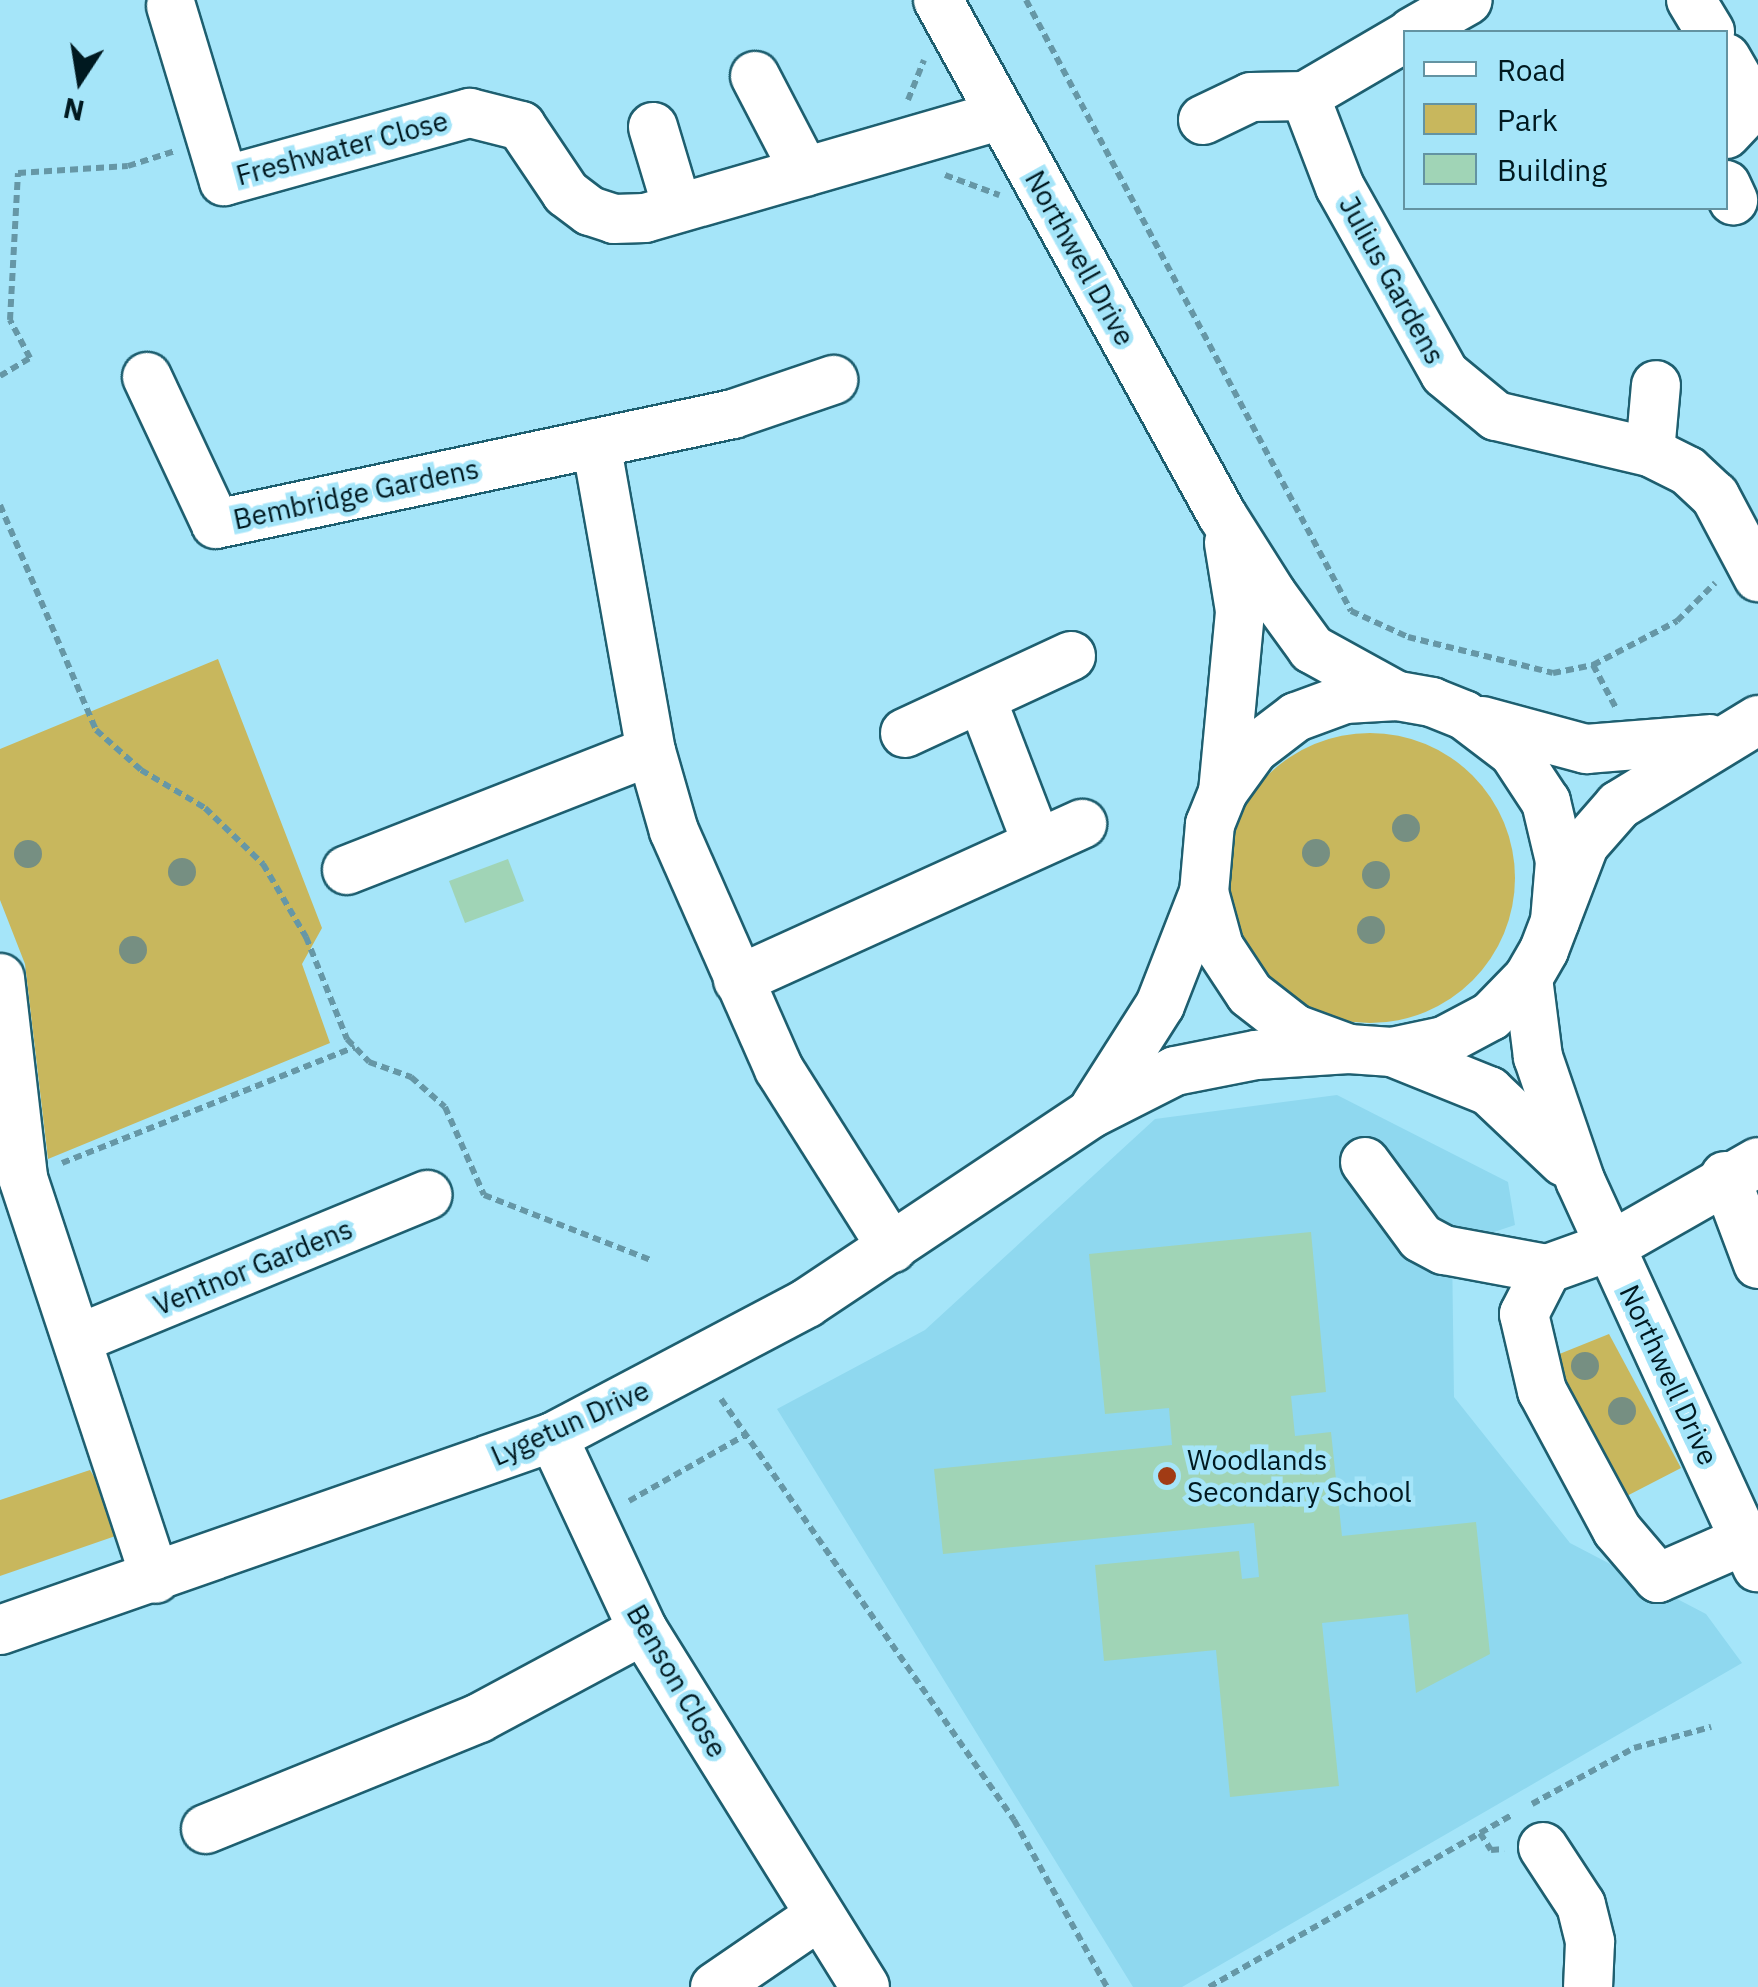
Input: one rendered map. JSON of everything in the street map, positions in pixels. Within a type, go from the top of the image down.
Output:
[{"type":"street","name":"Northwell Drive","points":[[938,0],[1222,515]]},
{"type":"street","points":[[1416,30],[1468,0]]},
{"type":"street","points":[[1691,0],[1709,30]]},
{"type":"street","name":"Freshwater Close","points":[[170,6],[224,181],[470,113],[496,115],[530,135],[566,194],[590,211],[614,220],[805,172],[1001,114]]},
{"type":"street","points":[[1204,120],[1251,98],[1305,96],[1403,38]]},
{"type":"street","points":[[1728,64],[1745,112]]},
{"type":"street","points":[[755,76],[805,172]]},
{"type":"street","name":"Julius Gardens","points":[[1305,96],[1340,186],[1445,374],[1496,416],[1650,452],[1688,471],[1715,496],[1752,565]]},
{"type":"street","points":[[653,127],[677,207]]},
{"type":"street","name":"Bembridge Gardens","points":[[147,377],[216,524],[733,414],[832,380]]},
{"type":"street","points":[[1650,452],[1656,385]]},
{"type":"street","points":[[596,442],[651,751],[674,831],[779,1068],[892,1248]]},
{"type":"street","points":[[1222,515],[1312,649],[1397,696],[1586,749],[1741,729]]},
{"type":"street","points":[[1222,515],[1240,611],[1223,792]]},
{"type":"street","points":[[904,732],[1072,656]]},
{"type":"street","points":[[1090,1114],[1160,1005],[1204,892],[1210,824],[1223,792],[1254,749],[1296,718],[1344,699],[1397,696]]},
{"type":"street","points":[[982,700],[1037,842]]},
{"type":"street","points":[[1464,715],[1513,752],[1546,802],[1560,860],[1555,921]]},
{"type":"street","points":[[1204,892],[1219,946],[1250,994],[1295,1029],[1370,1050],[1444,1041],[1490,1016],[1528,978],[1584,845],[1619,805],[1741,729]]},
{"type":"street","points":[[347,870],[651,751]]},
{"type":"street","points":[[738,980],[1082,824]]},
{"type":"street","name":"Northwell Drive","points":[[1528,978],[1538,1057],[1580,1180],[1752,1555]]},
{"type":"street","points":[[2,987],[23,1178],[156,1579]]},
{"type":"street","name":"Northwell Drive","points":[[1370,1050],[1489,1091],[1520,1113],[1580,1180]]},
{"type":"street","name":"Lygetun Drive","points":[[0,1630],[156,1579],[552,1437],[807,1304],[1090,1114],[1174,1071],[1256,1054],[1370,1050]]},
{"type":"street","points":[[1364,1162],[1421,1238],[1444,1250],[1548,1269],[1611,1246],[1741,1169],[1758,1264]]},
{"type":"street","name":"Ventnor Gardens","points":[[78,1339],[428,1195]]},
{"type":"street","points":[[1548,1269],[1524,1314],[1542,1390],[1616,1530],[1658,1578],[1752,1555]]},
{"type":"street","name":"Benson Close","points":[[552,1437],[642,1630],[865,1987]]},
{"type":"street","points":[[206,1830],[480,1718],[642,1630]]},
{"type":"street","points":[[1543,1847],[1581,1905],[1590,1942],[1588,1987]]},
{"type":"street","points":[[714,1987],[820,1916]]},
{"type":"path","points":[[1026,0],[1351,611],[1408,637],[1553,673],[1593,664],[1677,621],[1752,565]]},
{"type":"path","points":[[902,117],[927,52]]},
{"type":"path","points":[[0,376],[30,358],[10,320],[18,173],[128,166],[212,140]]},
{"type":"path","points":[[925,168],[1056,215]]},
{"type":"path","points":[[0,506],[96,730],[142,770],[206,808],[262,864],[306,937],[355,1047],[369,1062],[411,1077],[445,1107],[484,1195],[651,1260]]},
{"type":"path","points":[[1593,664],[1619,714]]},
{"type":"path","points":[[23,1178],[355,1047]]},
{"type":"path","points":[[722,1399],[1014,1820],[1107,1987]]},
{"type":"path","points":[[593,1522],[746,1434]]},
{"type":"path","points":[[1209,1987],[1634,1748],[1711,1727]]},
{"type":"shaded area","name":"Woodlands Secondary School","points":[[1337,1095],[1508,1182],[1515,1225],[1452,1246],[1454,1397],[1570,1543],[1706,1614],[1742,1663],[1182,1987],[1133,1987],[777,1409],[925,1330],[1155,1119]]},
{"type":"green space","points":[[218,659],[322,928],[302,964],[330,1043],[48,1159],[25,964],[0,900],[0,749]]},
{"type":"green space","points":[[1370,733],[1425,744],[1472,776],[1504,823],[1515,878],[1504,933],[1472,980],[1425,1012],[1370,1023],[1315,1012],[1268,980],[1236,933],[1225,878],[1236,823],[1268,776],[1315,744]]},
{"type":"green space","points":[[1609,1334],[1681,1468],[1619,1500],[1547,1359]]},
{"type":"green space","points":[[90,1470],[127,1532],[0,1576],[0,1500]]},
{"type":"building","points":[[508,859],[524,901],[465,923],[449,881]]},
{"type":"building","points":[[1311,1232],[1326,1392],[1291,1396],[1295,1436],[1331,1432],[1342,1536],[1476,1522],[1490,1654],[1416,1693],[1408,1614],[1322,1623],[1339,1786],[1230,1797],[1216,1650],[1104,1661],[1095,1565],[1239,1551],[1242,1579],[1259,1577],[1254,1523],[943,1554],[934,1469],[1172,1445],[1169,1408],[1105,1414],[1089,1254]]},
{"type":"place","name":"Woodlands Secondary School","points":[[1167,1476]]}]
